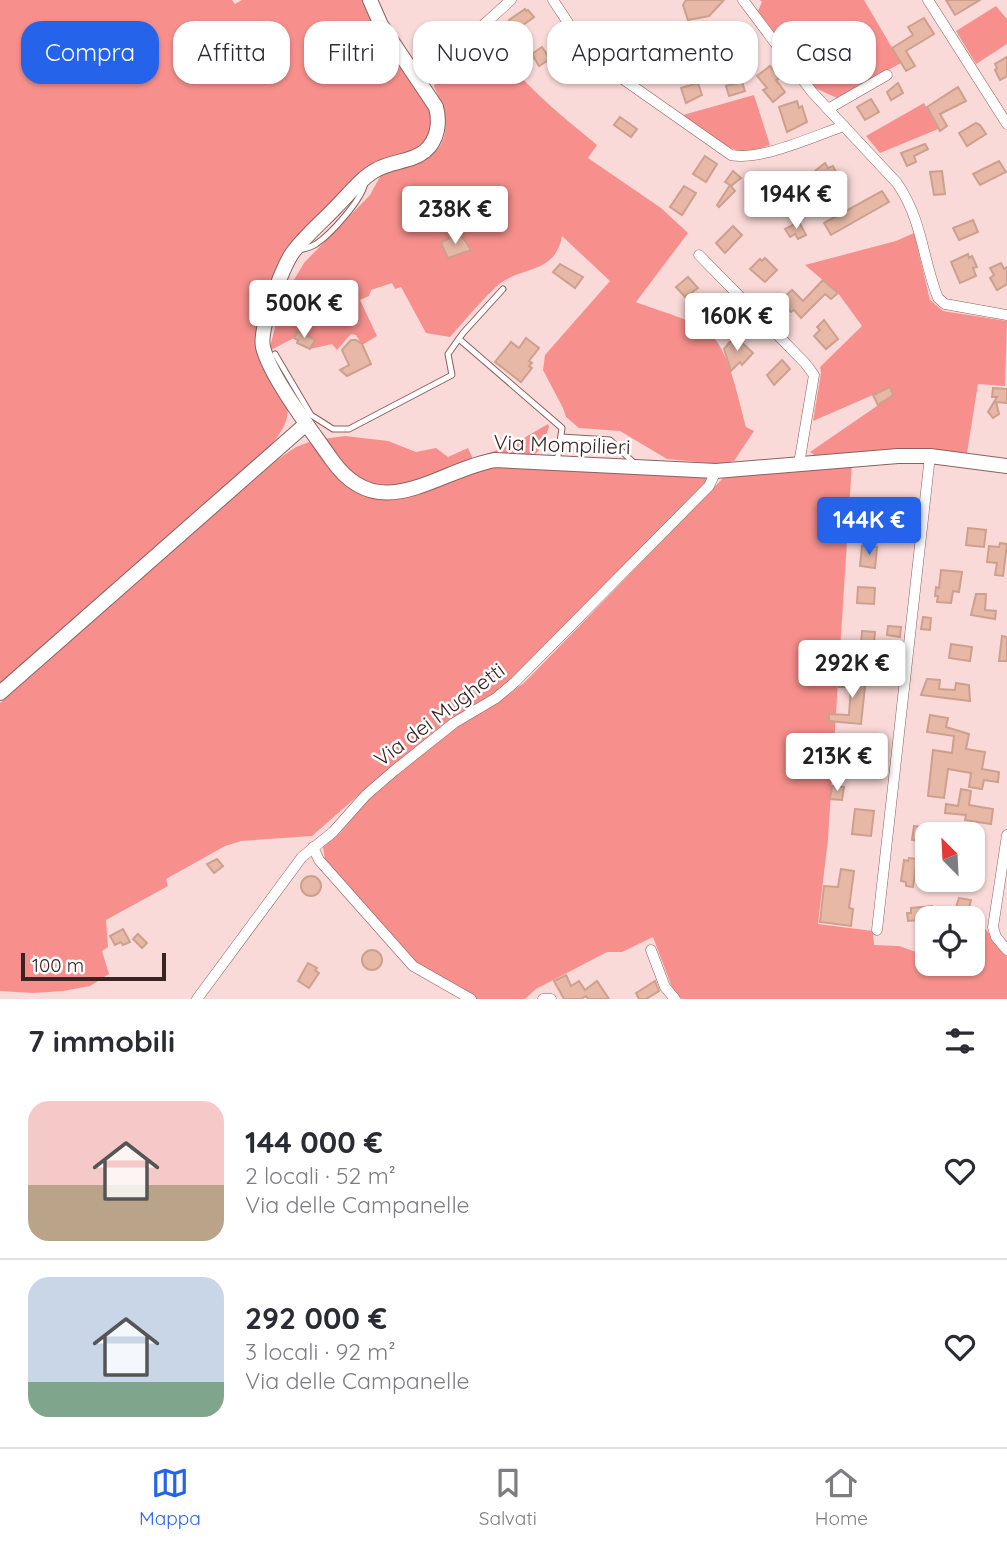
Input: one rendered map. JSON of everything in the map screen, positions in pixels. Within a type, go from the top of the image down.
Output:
[{"type":"street","name":"Via Mompilieri","points":[[370,0],[381,25],[413,72]]},
{"type":"street","points":[[488,21],[511,0]]},
{"type":"street","points":[[553,0],[590,56],[730,155],[744,158],[762,154],[844,126]]},
{"type":"street","points":[[743,0],[813,92],[897,183],[916,215],[938,298],[945,304],[1007,315]]},
{"type":"street","points":[[928,0],[1007,124]]},
{"type":"street","points":[[828,109],[887,75]]},
{"type":"street","name":"Via Mompilieri","points":[[421,84],[436,107],[439,119],[431,144],[424,152],[387,164],[365,177],[293,253],[281,276],[263,333],[262,344],[277,376],[306,424],[343,475],[359,486],[377,492],[409,491],[475,464],[495,460],[716,471],[898,456],[930,456],[1007,466]]},
{"type":"street","points":[[699,256],[814,375],[799,464]]},
{"type":"street","points":[[0,693],[306,424]]},
{"type":"street","points":[[877,930],[930,456]]},
{"type":"street","name":"Via dei Mughetti","points":[[197,999],[302,857],[333,832],[366,795],[394,770],[454,723],[496,698],[515,682],[709,486],[716,471]]},
{"type":"street","points":[[1007,835],[993,927],[996,937],[1007,950]]},
{"type":"street","points":[[313,847],[319,860],[413,967],[471,999]]},
{"type":"street","points":[[652,950],[666,987],[675,999]]},
{"type":"street","points":[[543,999],[551,999]]},
{"type":"lane","points":[[275,354],[311,415],[333,429],[349,429],[452,375],[448,354],[503,289]]},
{"type":"lane","points":[[459,339],[562,428],[557,463]]},
{"type":"lane","points":[[561,436],[610,440],[639,467]]},
{"type":"shaded area","points":[[0,0],[232,0],[235,4],[242,0],[366,0],[379,21],[304,21],[304,84],[399,84],[399,54],[413,77],[413,84],[417,84],[427,100],[433,120],[430,137],[418,149],[381,162],[299,239],[261,326],[288,410],[285,424],[273,443],[0,684]]},
{"type":"shaded area","points":[[760,0],[864,0],[901,63],[876,77],[876,21],[772,21],[772,30],[758,11],[762,2]]},
{"type":"shaded area","points":[[996,6],[1007,19],[1007,44],[976,64],[956,31]]},
{"type":"shaded area","points":[[435,84],[528,84],[597,145],[588,158],[661,208],[688,233],[636,302],[695,324],[718,343],[733,378],[746,427],[754,431],[734,461],[718,464],[667,459],[620,431],[579,428],[566,417],[543,370],[545,355],[610,281],[562,236],[552,258],[505,280],[450,337],[426,333],[401,287],[395,289],[392,283],[371,290],[369,296],[360,300],[377,336],[362,345],[356,335],[351,334],[337,350],[332,344],[310,349],[315,340],[298,331],[294,338],[269,351],[282,300],[304,263],[370,195],[382,173],[429,156],[442,142],[445,133],[444,114]]},
{"type":"shaded area","points":[[812,84],[863,84],[837,98]]},
{"type":"shaded area","points":[[754,95],[770,145],[756,150],[735,150],[683,115]]},
{"type":"shaded area","points":[[924,103],[938,129],[880,153],[866,136]]},
{"type":"shaded area","points":[[914,233],[930,300],[943,311],[1007,321],[1005,386],[978,384],[967,453],[910,451],[816,456],[810,452],[893,395],[889,388],[813,421],[820,367],[862,326],[838,293],[805,265],[896,241]]},
{"type":"shaded area","points":[[548,424],[542,446],[534,456],[479,457],[517,442]]},
{"type":"shaded area","points":[[345,436],[388,441],[416,452],[436,448],[448,457],[468,448],[473,459],[400,487],[360,483],[323,439]]},
{"type":"shaded area","points":[[312,441],[372,496],[465,471],[516,464],[595,472],[708,477],[705,484],[511,680],[361,793],[312,836],[241,841],[225,846],[166,879],[168,886],[106,920],[108,947],[102,951],[109,974],[90,986],[33,993],[0,991],[0,703],[271,464],[296,447]]},
{"type":"shaded area","points":[[852,463],[828,839],[818,924],[873,931],[874,945],[899,946],[915,952],[915,976],[985,976],[985,928],[1007,957],[1007,999],[682,999],[673,990],[653,937],[622,952],[607,952],[536,989],[525,999],[475,999],[416,963],[325,861],[323,847],[341,832],[368,799],[450,731],[497,703],[525,682],[728,473]]},
{"type":"building","points":[[686,0],[724,0],[709,16],[688,20],[683,5]]},
{"type":"building","points":[[946,0],[980,0],[955,15]]},
{"type":"building","points":[[525,9],[534,17],[529,21],[509,20]]},
{"type":"building","points":[[924,18],[934,34],[906,51],[915,66],[906,71],[892,48],[913,35],[908,27]]},
{"type":"building","points":[[542,47],[547,54],[547,61],[539,66],[533,53]]},
{"type":"building","points":[[1007,57],[1007,76],[1000,80],[995,64]]},
{"type":"building","points":[[770,66],[772,84],[779,84],[785,92],[773,102],[763,90],[767,88],[758,75]]},
{"type":"building","points":[[898,83],[903,93],[891,100],[887,92]]},
{"type":"building","points":[[698,84],[702,95],[686,103],[681,88]]},
{"type":"building","points":[[743,84],[745,91],[729,96],[726,86]]},
{"type":"building","points":[[958,87],[966,101],[940,114],[947,126],[940,131],[927,107]]},
{"type":"building","points":[[871,99],[879,112],[865,120],[857,107]]},
{"type":"building","points":[[797,101],[799,108],[802,106],[807,122],[787,132],[779,107]]},
{"type":"building","points":[[620,117],[637,129],[631,137],[614,125]]},
{"type":"building","points":[[976,123],[986,134],[967,146],[959,133]]},
{"type":"building","points":[[925,144],[928,149],[914,156],[916,162],[907,166],[901,153]]},
{"type":"building","points":[[705,156],[717,164],[706,182],[693,174]]},
{"type":"building","points":[[999,161],[1006,172],[980,185],[973,174]]},
{"type":"building","points":[[825,163],[828,168],[833,166],[841,182],[835,185],[837,190],[816,201],[810,189],[821,183],[815,171]]},
{"type":"building","points":[[733,171],[741,178],[731,186],[735,191],[719,207],[717,205],[730,185],[725,182]]},
{"type":"building","points":[[942,171],[945,194],[934,195],[930,172]]},
{"type":"building","points":[[786,172],[795,188],[778,196],[782,203],[769,209],[750,181],[764,173],[768,180]]},
{"type":"building","points":[[684,186],[696,193],[682,215],[670,207]]},
{"type":"building","points":[[882,191],[889,202],[831,235],[824,223]]},
{"type":"building","points":[[973,220],[978,232],[959,240],[953,228]]},
{"type":"building","points":[[799,222],[806,235],[798,239],[795,234],[790,237],[785,229]]},
{"type":"building","points":[[733,226],[742,235],[725,253],[716,243]]},
{"type":"building","points":[[457,234],[471,250],[448,258],[441,243]]},
{"type":"building","points":[[968,254],[969,258],[972,256],[977,267],[973,268],[976,276],[960,283],[951,262]]},
{"type":"building","points":[[765,258],[777,270],[765,282],[750,269],[760,259],[762,261]]},
{"type":"building","points":[[1001,263],[1004,269],[1007,267],[1007,284],[997,290],[990,278],[994,275],[990,268]]},
{"type":"building","points":[[560,264],[583,277],[575,288],[553,272]]},
{"type":"building","points":[[688,277],[698,288],[685,297],[676,287]]},
{"type":"building","points":[[823,280],[838,293],[831,299],[825,294],[801,318],[780,301],[792,290],[803,301]]},
{"type":"building","points":[[705,307],[719,321],[708,332],[699,326],[696,319]]},
{"type":"building","points":[[824,320],[838,339],[826,349],[814,336],[820,330],[817,327]]},
{"type":"building","points":[[298,331],[315,340],[310,349],[297,343],[298,340],[294,338]]},
{"type":"building","points":[[735,336],[753,353],[742,365],[740,362],[731,371],[724,349]]},
{"type":"building","points":[[526,338],[539,348],[529,361],[532,368],[521,382],[495,362],[511,342],[519,348]]},
{"type":"building","points":[[351,340],[362,344],[371,364],[347,376],[340,370],[349,365],[342,350]]},
{"type":"building","points":[[782,360],[790,369],[774,385],[767,375]]},
{"type":"building","points":[[890,387],[893,395],[878,405],[873,395]]},
{"type":"building","points":[[993,388],[1007,389],[1007,403],[996,402],[999,414],[993,418],[988,412],[997,397],[992,397]]},
{"type":"building","points":[[850,514],[868,520],[866,532],[848,529]]},
{"type":"building","points":[[968,528],[986,530],[984,547],[966,545]]},
{"type":"building","points":[[1000,543],[1007,544],[1003,576],[995,575],[997,563],[987,562],[989,546],[999,547]]},
{"type":"building","points":[[862,546],[877,547],[875,568],[860,566]]},
{"type":"building","points":[[941,570],[962,572],[959,592],[953,591],[951,603],[937,602],[938,596],[935,596]]},
{"type":"building","points":[[858,587],[875,588],[874,604],[857,603]]},
{"type":"building","points":[[976,594],[986,594],[985,610],[996,611],[995,619],[971,615]]},
{"type":"building","points":[[923,617],[931,618],[930,630],[921,629]]},
{"type":"building","points":[[888,626],[901,627],[900,637],[887,635]]},
{"type":"building","points":[[862,631],[875,632],[872,663],[868,663],[867,676],[859,675]]},
{"type":"building","points":[[1002,636],[1007,637],[1007,661],[999,661]]},
{"type":"building","points":[[951,644],[972,647],[970,661],[949,658]]},
{"type":"building","points":[[839,677],[866,677],[861,724],[829,721],[829,714],[849,715],[851,687],[839,687]]},
{"type":"building","points":[[927,679],[940,680],[939,689],[955,690],[956,683],[969,685],[970,701],[921,695]]},
{"type":"building","points":[[930,715],[948,718],[946,727],[969,734],[966,749],[985,752],[982,769],[999,772],[998,782],[984,780],[982,789],[969,787],[971,773],[948,769],[944,798],[928,796],[933,750],[952,753],[954,736],[927,732]]},
{"type":"building","points":[[836,747],[849,747],[849,761],[836,761]]},
{"type":"building","points":[[832,786],[844,787],[842,800],[830,799]]},
{"type":"building","points":[[961,789],[971,791],[969,805],[993,809],[991,824],[965,820],[966,815],[945,813],[946,804],[958,806]]},
{"type":"building","points":[[855,809],[874,811],[871,836],[852,834]]},
{"type":"building","points":[[909,858],[915,859],[913,887],[906,886],[906,882],[901,881],[904,860],[908,861]]},
{"type":"building","points":[[217,859],[223,866],[214,873],[207,864]]},
{"type":"building","points":[[841,869],[854,871],[849,908],[853,909],[851,926],[820,922],[824,886],[838,887]]},
{"type":"building","points":[[311,876],[318,879],[321,886],[318,893],[311,896],[304,893],[301,886],[304,879]]},
{"type":"building","points":[[959,898],[971,900],[970,906],[957,906]]},
{"type":"building","points":[[911,908],[915,908],[915,920],[908,921],[907,913],[911,913]]},
{"type":"building","points":[[123,929],[130,942],[115,945],[110,936]]},
{"type":"building","points":[[138,934],[147,943],[142,948],[133,939]]},
{"type":"building","points":[[372,950],[379,953],[382,960],[379,967],[372,970],[365,967],[362,960],[365,953]]},
{"type":"building","points":[[308,963],[317,968],[315,970],[319,973],[309,988],[298,981]]},
{"type":"building","points":[[566,975],[571,986],[579,981],[585,990],[597,981],[609,999],[588,999],[586,996],[581,999],[564,999],[554,981]]},
{"type":"building","points":[[655,981],[659,991],[646,999],[639,999],[636,993]]}]
